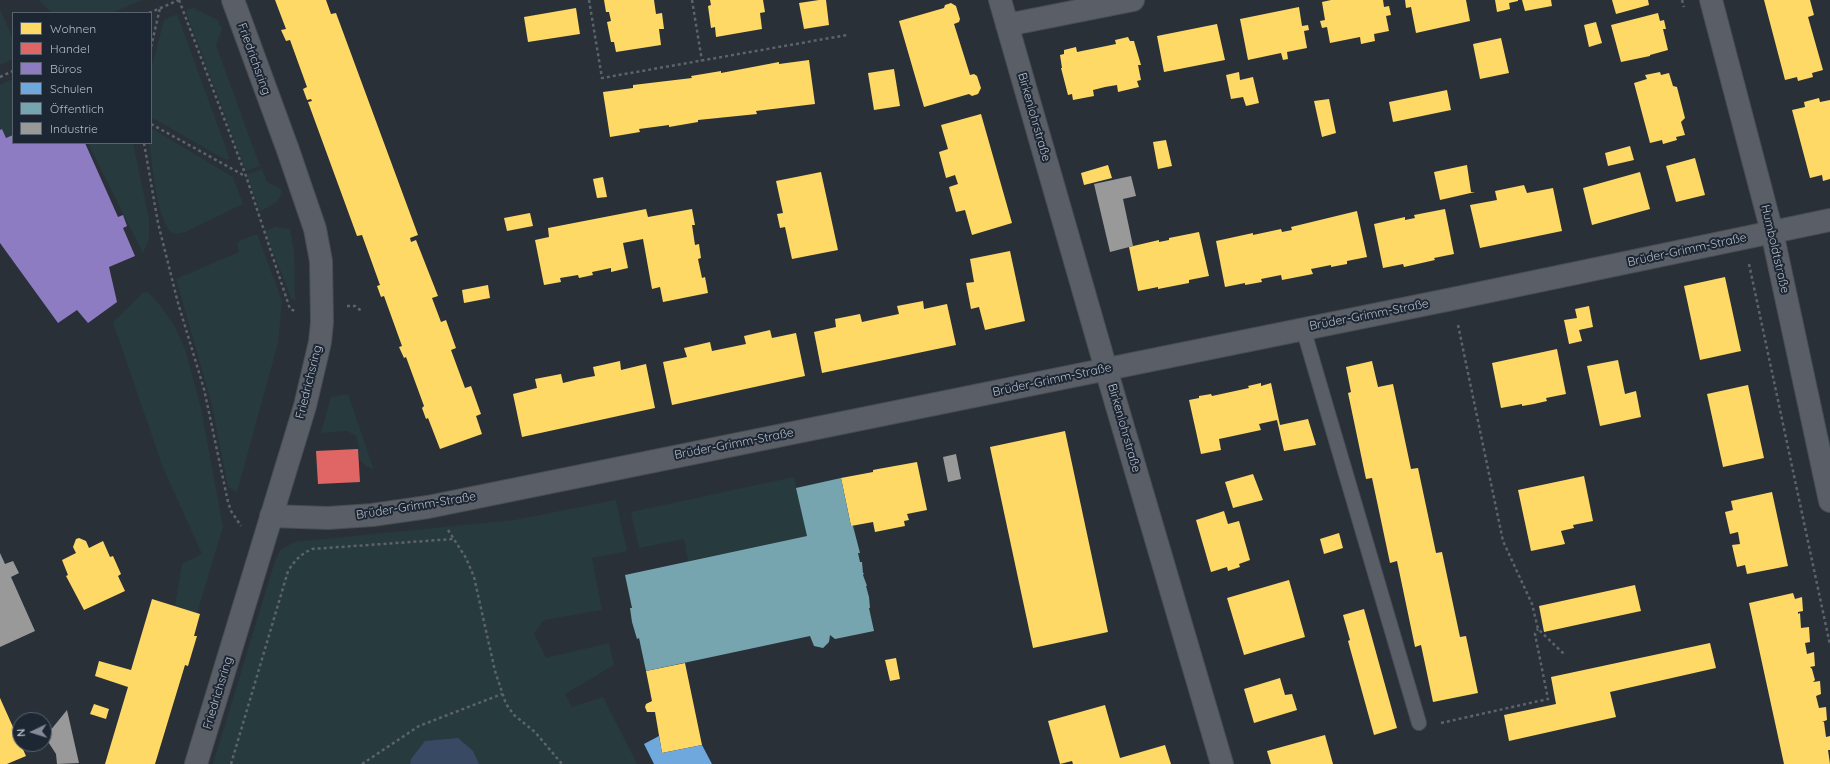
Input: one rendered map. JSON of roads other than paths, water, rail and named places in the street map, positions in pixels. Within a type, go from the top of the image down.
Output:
[{"type":"street","name":"Friedrichsring","points":[[196,764],[305,406],[317,356],[322,322],[321,261],[314,229],[288,150],[233,0]]},
{"type":"street","name":"Birkenlohrstraße","points":[[1000,0],[1222,764]]},
{"type":"street","points":[[1007,25],[1133,0]]},
{"type":"street","name":"Humboldtstraße","points":[[1711,0],[1772,232],[1830,501]]},
{"type":"street","name":"Brüder-Grimm-Straße","points":[[271,516],[328,518],[372,515],[428,507],[1303,328],[1452,299],[1830,220]]},
{"type":"lane","points":[[1303,328],[1419,723]]},
{"type":"water","points":[[458,738],[473,751],[479,764],[410,764],[411,759],[425,741]]}]
